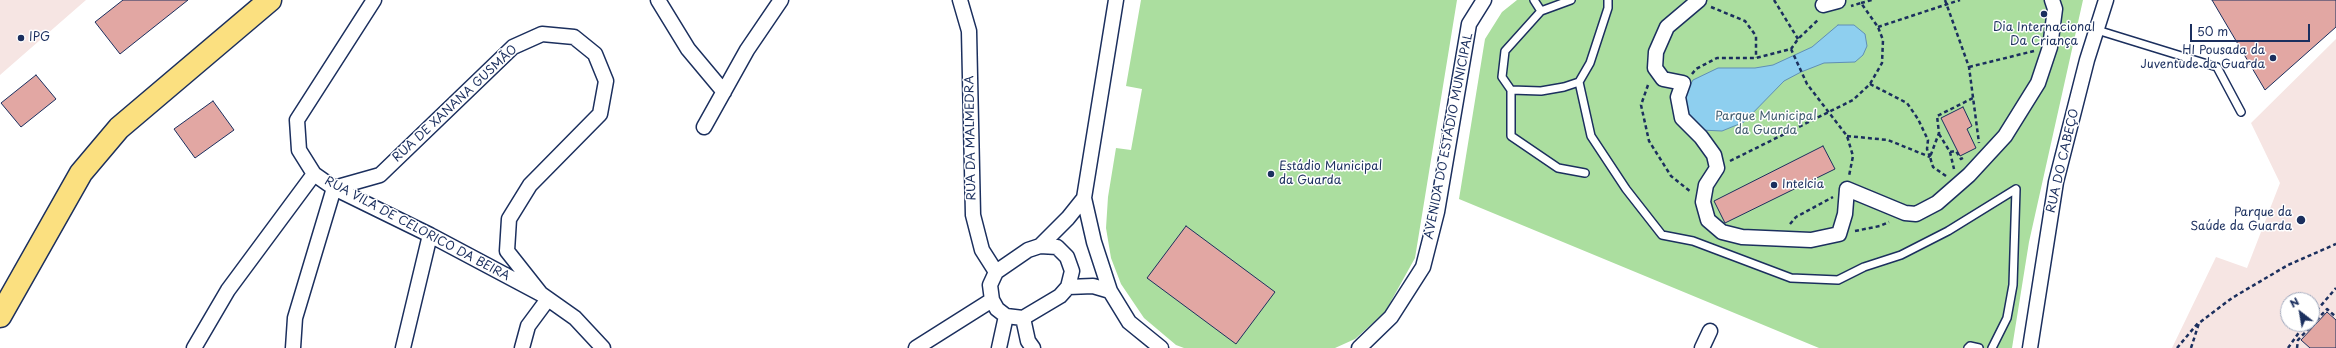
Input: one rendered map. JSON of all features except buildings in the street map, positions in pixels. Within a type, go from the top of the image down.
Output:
[{"type":"main road","points":[[0,316],[85,167],[119,128],[270,0]]},
{"type":"street","name":"RUA VILA DE CELORICO DA BEIRA","points":[[374,0],[297,120],[299,150],[314,174],[334,188],[430,235],[544,297],[575,318],[603,348]]},
{"type":"street","points":[[658,0],[688,49],[724,92]]},
{"type":"street","points":[[704,127],[747,50],[781,0]]},
{"type":"street","name":"RUA DA MALMEDRA","points":[[960,0],[969,31],[973,215],[982,250],[996,272]]},
{"type":"street","points":[[1116,0],[1084,198],[1094,242],[1110,291],[1129,322],[1161,348]]},
{"type":"street","name":"AVENIDA DO ESTÁDIO MUNICIPAL","points":[[1359,348],[1391,317],[1423,266],[1437,212],[1469,24],[1484,0]]},
{"type":"street","points":[[1698,1],[1667,27],[1656,52],[1655,68],[1663,79],[1684,83],[1678,97],[1682,118],[1701,137],[1714,155],[1717,168],[1706,185],[1703,202],[1708,220],[1722,232],[1742,238],[1811,240],[1839,234],[1844,214],[1847,189],[1906,214],[1916,214],[1930,207],[1983,153],[2005,136],[2021,113],[2038,83],[2050,47],[2055,9],[2052,0]]},
{"type":"street","name":"RUA DO CABEÇO","points":[[2030,348],[2056,182],[2106,0]]},
{"type":"street","points":[[1821,12],[1842,4]]},
{"type":"street","name":"RUA DE XANANA GUSMÃO","points":[[334,188],[380,175],[513,47],[542,34],[574,37],[595,54],[606,81],[600,114],[530,185],[509,219],[507,251],[544,297]]},
{"type":"street","points":[[194,348],[228,290],[314,174]]},
{"type":"street","points":[[293,348],[295,318],[334,188]]},
{"type":"street","points":[[1040,246],[1068,218],[1084,198]]},
{"type":"street","points":[[403,348],[430,235]]},
{"type":"street","points":[[1040,246],[1057,247],[1067,257],[1072,271],[1068,287],[1060,296],[1023,318],[1006,316],[997,309],[992,300],[990,285],[996,272],[1028,250],[1040,246]]},
{"type":"street","points":[[1068,287],[1093,286],[1110,291]]},
{"type":"street","points":[[522,348],[528,326],[544,297]]},
{"type":"street","points":[[916,348],[992,300]]},
{"type":"street","points":[[999,348],[1006,316]]},
{"type":"street","points":[[1023,318],[1028,341],[1033,348]]},
{"type":"street","points":[[1702,348],[1710,331]]},
{"type":"lane","points":[[1534,0],[1541,11]]},
{"type":"lane","points":[[1571,0],[1541,11],[1505,51],[1502,76],[1511,90],[1510,136],[1558,168],[1585,173]]},
{"type":"lane","points":[[1511,90],[1541,91],[1564,87],[1579,82],[1590,63],[1608,8],[1608,0]]},
{"type":"lane","points":[[2097,30],[2217,67],[2241,112]]},
{"type":"lane","points":[[1579,82],[1591,136],[1626,189],[1662,235],[1693,241],[1791,278],[1838,280],[1864,267],[1901,255],[1948,231],[2016,189],[2013,285],[2007,318],[1992,348]]},
{"type":"lane","points":[[1968,348],[1979,348]]},
{"type":"path","points":[[1774,0],[1798,39]]},
{"type":"path","points":[[1842,4],[1861,3],[1872,0]]},
{"type":"path","points":[[1945,0],[1969,67],[1983,153],[1961,159],[1956,151],[1950,152]]},
{"type":"path","points":[[1878,27],[1960,0]]},
{"type":"path","points":[[1698,1],[1745,21],[1756,36],[1756,58]]},
{"type":"path","points":[[1717,168],[1853,100],[1870,84],[1882,63],[1883,40],[1878,27],[1861,3]]},
{"type":"path","points":[[1684,83],[1696,69],[1717,58],[1756,58],[1791,49],[1821,12]]},
{"type":"path","points":[[1969,67],[2050,47]]},
{"type":"path","points":[[1778,239],[1796,217],[1847,189],[1853,156],[1847,136],[1830,111],[1807,84],[1791,49]]},
{"type":"path","points":[[1655,68],[1641,105],[1649,141],[1671,176],[1703,202]]},
{"type":"path","points":[[1870,84],[1907,103],[1918,119],[1928,140],[1927,149],[1933,167],[1953,182],[1955,168],[1950,152],[1939,133],[1937,116],[1973,98]]},
{"type":"path","points":[[1930,157],[1939,133]]},
{"type":"path","points":[[1847,136],[1888,140],[1930,157]]},
{"type":"path","points":[[1839,234],[1880,226],[1906,214]]},
{"type":"path","points":[[2177,348],[2199,323],[2232,298],[2288,265],[2336,244]]},
{"type":"path","points":[[2320,307],[2336,288]]},
{"type":"path","points":[[2297,348],[2298,340],[2327,309],[2336,317]]},
{"type":"path","points":[[2191,348],[2199,323]]},
{"type":"path","points":[[2288,348],[2299,332]]},
{"type":"shaded area","name":"IPG","points":[[0,0],[86,0],[0,75]]},
{"type":"shaded area","name":"Parque da Saúde da Guarda","points":[[2336,39],[2336,348],[2172,348],[2216,257],[2247,268],[2280,183],[2251,123]]},
{"type":"green space","name":"Estádio Municipal da Guarda","points":[[1141,0],[1457,0],[1415,258],[1385,312],[1355,339],[1335,348],[1184,348],[1176,345],[1144,318],[1121,284],[1111,258],[1106,228],[1108,197],[1116,148],[1131,150],[1142,89],[1126,86]]},
{"type":"green space","name":"Parque Municipal da Guarda","points":[[1517,0],[2083,0],[2029,242],[2012,348],[1819,348],[1459,199],[1485,39],[1502,12]]},
{"type":"water","points":[[1838,25],[1854,25],[1865,34],[1867,46],[1863,55],[1855,62],[1824,63],[1801,72],[1784,81],[1744,122],[1722,131],[1701,130],[1687,116],[1684,96],[1693,80],[1718,68],[1755,68],[1773,65],[1812,47]]},
{"type":"place","name":"Dia Internacional Da Criança","points":[[2044,14]]},
{"type":"place","name":"IPG","points":[[21,38]]},
{"type":"place","name":"HI Pousada da Juventude da Guarda","points":[[2273,58]]},
{"type":"place","name":"Estádio Municipal da Guarda","points":[[1271,174]]},
{"type":"place","name":"Intelcia","points":[[1774,185]]},
{"type":"place","name":"Parque da Saúde da Guarda","points":[[2301,220]]}]
